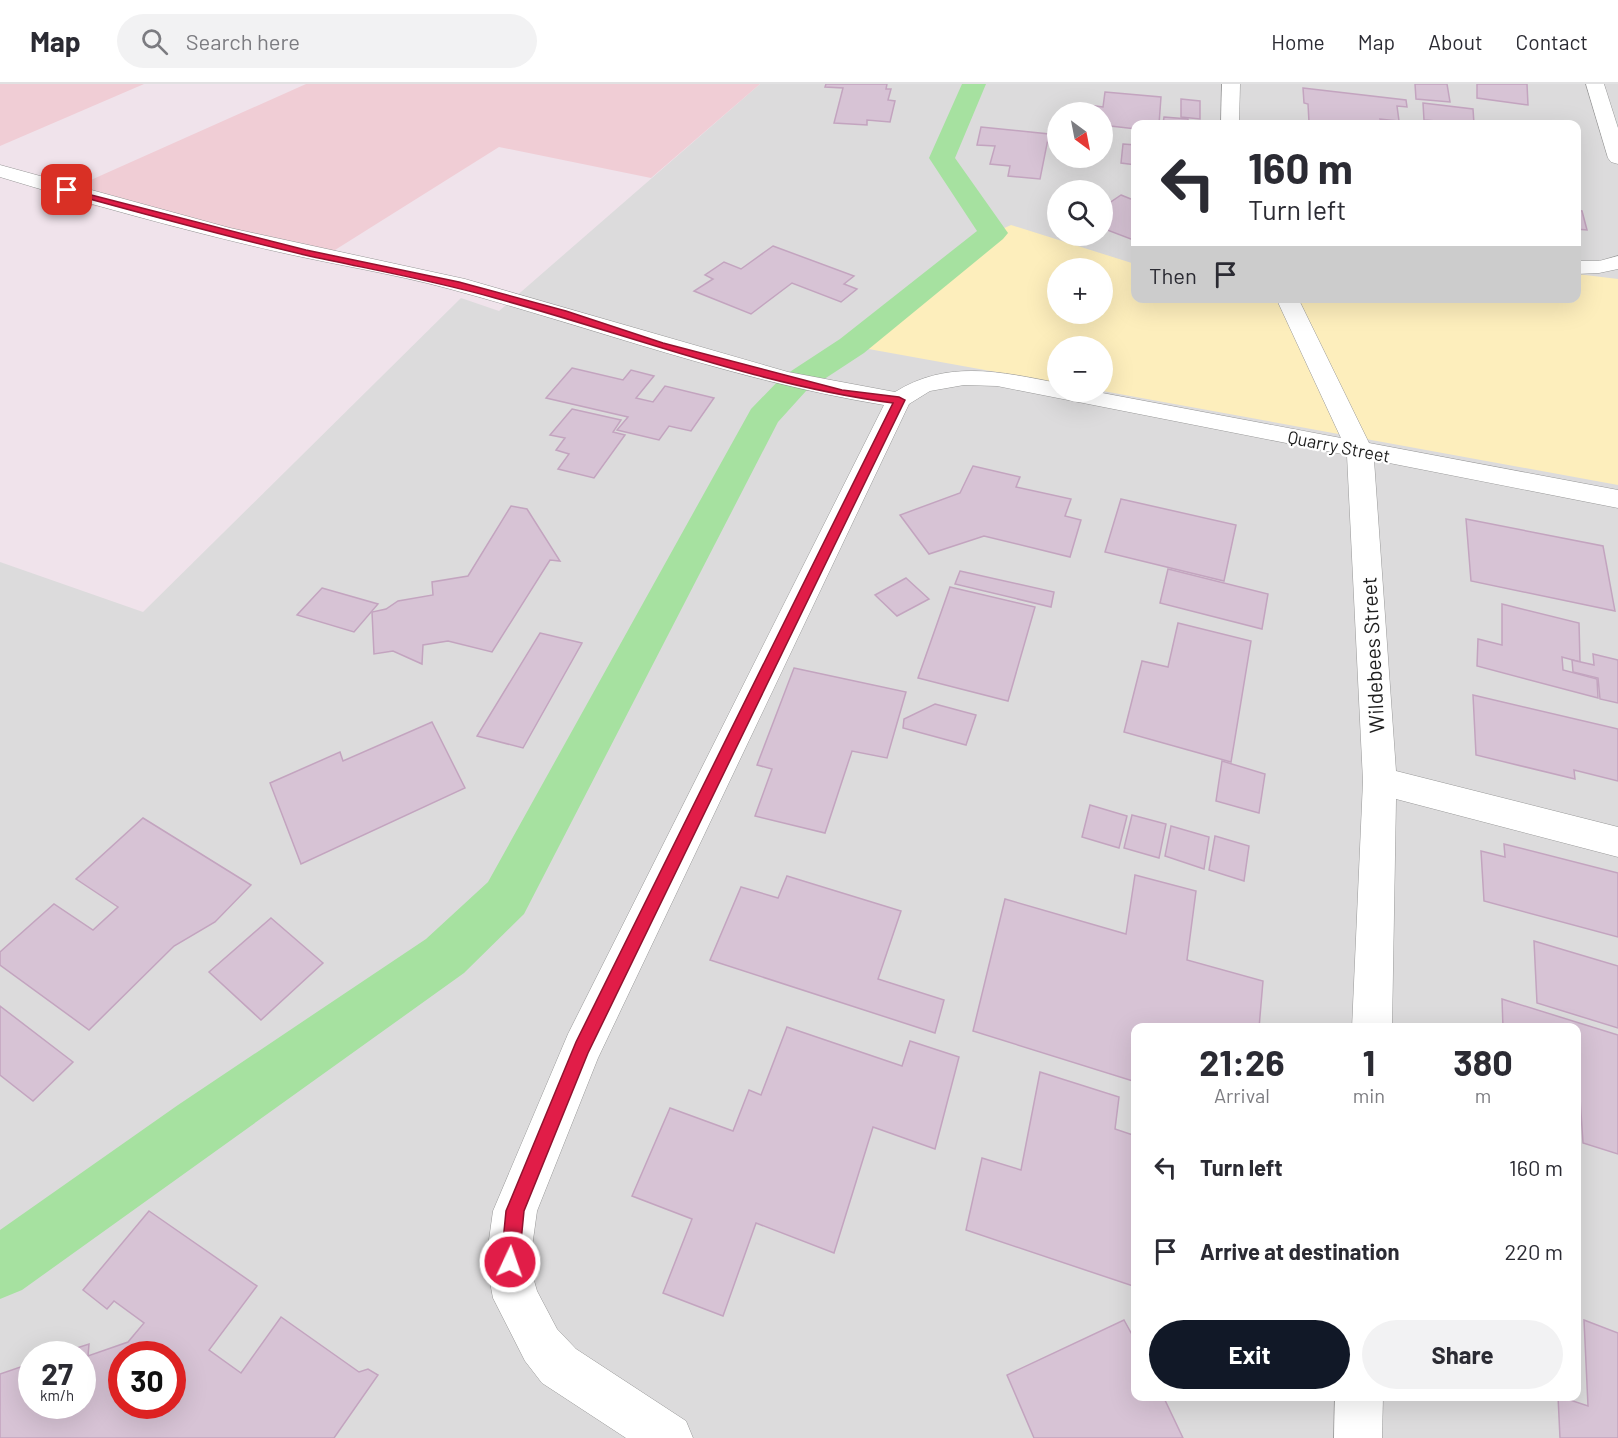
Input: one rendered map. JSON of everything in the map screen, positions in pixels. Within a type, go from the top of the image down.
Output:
[{"type":"street","points":[[1230,120],[1231,84]]},
{"type":"street","points":[[1595,84],[1618,158]]},
{"type":"street","points":[[0,171],[198,226],[456,284],[562,313],[660,345],[781,378],[842,393],[899,400],[582,1048],[515,1211],[510,1247],[510,1277],[521,1309],[541,1345],[559,1366],[669,1438]]},
{"type":"street","points":[[1581,268],[1599,267],[1618,262]]},
{"type":"street","name":"Wildebees Street","points":[[1289,303],[1360,451],[1380,781],[1372,1023]]},
{"type":"street","name":"Quarry Street","points":[[899,400],[923,385],[964,378],[997,379],[1047,389]]},
{"type":"street","name":"Quarry Street","points":[[1113,402],[1618,499]]},
{"type":"street","points":[[1380,781],[1618,842]]},
{"type":"street","points":[[1358,1438],[1359,1401]]},
{"type":"shaded area","points":[[0,84],[144,84],[0,146]]},
{"type":"shaded area","points":[[306,84],[760,84],[651,178],[499,147],[319,260],[178,217],[46,200]]},
{"type":"shaded area","points":[[760,84],[1618,84],[1618,1438],[0,1438],[0,562],[143,612],[461,298],[499,311]]},
{"type":"shaded area","points":[[1011,225],[1047,236],[1047,246],[1078,246],[1131,263],[1131,303],[1581,303],[1581,274],[1618,279],[1618,485],[1113,393],[1113,336],[1047,336],[1047,381],[852,346],[993,233]]},
{"type":"building","points":[[826,84],[887,84],[886,89],[891,89],[888,100],[895,101],[890,122],[867,120],[867,125],[834,123],[843,88],[825,87]]},
{"type":"building","points":[[1415,84],[1447,84],[1450,102],[1416,99]]},
{"type":"building","points":[[1477,84],[1527,84],[1528,105],[1477,98]]},
{"type":"building","points":[[1303,88],[1406,100],[1407,107],[1397,106],[1399,120],[1309,120],[1308,104],[1304,103]]},
{"type":"building","points":[[1105,92],[1161,97],[1159,120],[1131,120],[1131,128],[1113,126],[1113,102],[1104,102]]},
{"type":"building","points":[[1181,99],[1200,101],[1200,119],[1181,117]]},
{"type":"building","points":[[1423,103],[1473,109],[1474,120],[1424,120]]},
{"type":"building","points":[[1164,117],[1188,119],[1188,120],[1164,120]]},
{"type":"building","points":[[981,127],[1047,134],[1040,179],[1008,176],[1010,166],[990,164],[995,146],[977,145]]},
{"type":"building","points":[[1123,144],[1131,145],[1131,164],[1121,163]]},
{"type":"building","points":[[1121,195],[1131,199],[1131,239],[1113,232],[1113,200]]},
{"type":"building","points":[[1581,211],[1582,211],[1587,230],[1581,229]]},
{"type":"building","points":[[773,246],[854,276],[844,284],[857,289],[841,302],[792,283],[751,314],[694,291],[713,279],[705,275],[724,262],[741,269]]},
{"type":"building","points":[[572,368],[623,380],[631,370],[654,376],[636,398],[653,402],[665,386],[714,398],[691,431],[669,426],[659,440],[617,430],[628,417],[546,398]]},
{"type":"building","points":[[572,409],[621,420],[613,432],[625,435],[594,478],[558,469],[569,454],[556,450],[565,438],[550,435]]},
{"type":"building","points":[[973,466],[1020,477],[1016,487],[1071,499],[1065,516],[1081,520],[1070,557],[984,536],[929,554],[900,515],[960,493]]},
{"type":"building","points":[[1121,499],[1236,525],[1224,581],[1105,552]]},
{"type":"building","points":[[511,506],[527,509],[560,561],[550,560],[492,652],[448,641],[423,645],[422,664],[393,651],[374,654],[372,612],[386,609],[398,601],[433,595],[432,582],[468,576]]},
{"type":"building","points":[[1466,519],[1603,546],[1615,611],[1471,581]]},
{"type":"building","points":[[1168,569],[1268,594],[1262,629],[1160,603]]},
{"type":"building","points":[[960,571],[1054,592],[1051,607],[955,584]]},
{"type":"building","points":[[906,578],[929,599],[897,616],[875,595]]},
{"type":"building","points":[[950,587],[1035,607],[1008,701],[918,678]]},
{"type":"building","points":[[322,588],[378,604],[354,632],[297,615]]},
{"type":"building","points":[[1502,604],[1579,623],[1580,662],[1562,657],[1563,670],[1597,679],[1598,698],[1477,666],[1478,639],[1502,645]]},
{"type":"building","points":[[1178,623],[1251,641],[1231,762],[1124,732],[1142,661],[1168,667]]},
{"type":"building","points":[[540,633],[582,643],[523,748],[477,736]]},
{"type":"building","points":[[1593,654],[1618,660],[1618,703],[1600,699],[1598,678],[1573,672],[1572,660],[1594,665]]},
{"type":"building","points":[[794,668],[906,692],[887,758],[852,751],[825,833],[755,816],[772,769],[757,765]]},
{"type":"building","points":[[1473,695],[1618,729],[1618,781],[1574,770],[1575,779],[1476,755]]},
{"type":"building","points":[[935,704],[976,715],[966,745],[903,728],[904,719]]},
{"type":"building","points":[[432,722],[465,788],[301,864],[270,783],[340,752],[343,761]]},
{"type":"building","points":[[1222,761],[1265,774],[1259,813],[1216,801]]},
{"type":"building","points":[[1090,805],[1127,816],[1119,848],[1082,837]]},
{"type":"building","points":[[1132,815],[1166,824],[1159,858],[1124,848]]},
{"type":"building","points":[[143,818],[251,885],[215,922],[174,946],[89,1030],[0,965],[0,952],[54,904],[93,930],[118,907],[76,879]]},
{"type":"building","points":[[1171,826],[1209,837],[1204,869],[1165,856]]},
{"type":"building","points":[[1215,836],[1249,846],[1244,881],[1209,870]]},
{"type":"building","points":[[1504,844],[1618,873],[1618,937],[1484,901],[1481,851],[1505,857]]},
{"type":"building","points":[[1135,875],[1196,891],[1187,960],[1263,981],[1259,1023],[1131,1023],[1131,1080],[973,1031],[1005,899],[1126,934]]},
{"type":"building","points":[[787,876],[901,911],[878,979],[944,1000],[935,1033],[710,960],[741,887],[778,898]]},
{"type":"building","points":[[271,918],[323,963],[261,1020],[209,972]]},
{"type":"building","points":[[1534,941],[1618,966],[1618,1028],[1537,1003]]},
{"type":"building","points":[[1502,999],[1579,1023],[1503,1023]]},
{"type":"building","points":[[0,1006],[73,1062],[33,1101],[0,1075]]},
{"type":"building","points":[[1581,1024],[1618,1035],[1618,1154],[1583,1143]]},
{"type":"building","points":[[787,1027],[902,1066],[910,1041],[959,1057],[935,1149],[873,1127],[834,1253],[756,1223],[723,1316],[663,1293],[692,1219],[632,1196],[670,1108],[733,1131],[749,1090],[761,1095]]},
{"type":"building","points":[[1040,1072],[1119,1097],[1115,1129],[1131,1134],[1131,1285],[966,1230],[982,1158],[1021,1170]]},
{"type":"building","points":[[149,1211],[257,1286],[209,1350],[241,1373],[281,1317],[359,1372],[368,1369],[378,1375],[334,1438],[0,1438],[0,1374],[18,1368],[18,1419],[96,1419],[96,1353],[108,1349],[108,1419],[186,1419],[186,1341],[129,1341],[144,1323],[114,1301],[107,1309],[83,1290]]},
{"type":"building","points":[[1124,1320],[1131,1333],[1131,1401],[1165,1401],[1183,1438],[1034,1438],[1007,1375]]},
{"type":"building","points":[[1584,1320],[1618,1333],[1618,1438],[1560,1438],[1558,1401],[1573,1401],[1588,1406]]},
{"type":"waterway","points":[[0,1268],[199,1126],[445,956],[506,898],[763,417],[794,384],[852,346],[993,233],[942,158],[974,84]]},
{"type":"route","points":[[67,190],[198,226],[456,284],[562,313],[660,345],[781,378],[842,393],[899,400],[582,1048],[515,1211],[510,1262]]}]
